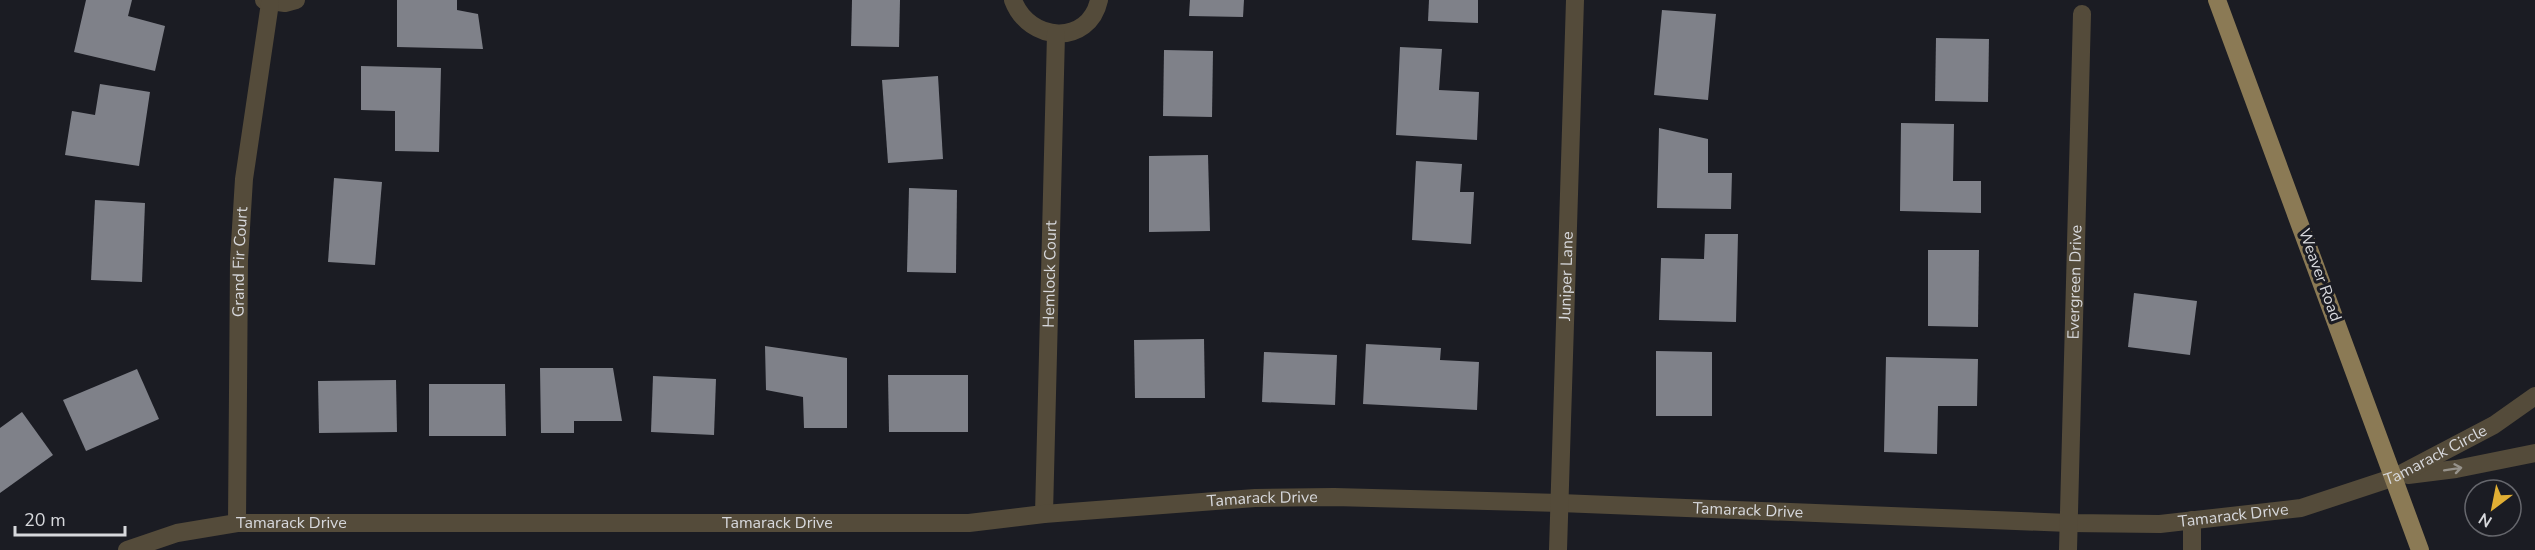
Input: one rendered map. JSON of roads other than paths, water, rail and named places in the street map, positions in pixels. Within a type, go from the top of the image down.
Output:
[{"type":"main road","name":"Weaver Road","points":[[2217,0],[2395,477],[2420,550]]},
{"type":"street","name":"Grand Fir Court","points":[[237,523],[239,260],[244,179],[267,1],[285,3],[296,0]]},
{"type":"street","points":[[1013,0],[1017,11],[1027,23],[1040,32],[1056,34],[1069,32],[1082,26],[1092,16],[1099,0]]},
{"type":"street","name":"Juniper Lane","points":[[1558,550],[1575,0]]},
{"type":"street","name":"Evergreen Drive","points":[[2068,550],[2082,14]]},
{"type":"street","name":"Hemlock Court","points":[[1044,514],[1056,34]]},
{"type":"street","name":"Tamarack Circle","points":[[2395,477],[2494,425],[2535,396]]},
{"type":"street","name":"Tamarack Circle","points":[[2395,477],[2456,469],[2535,453]]},
{"type":"street","name":"Tamarack Drive","points":[[127,550],[177,533],[237,523],[969,523],[1044,514],[1255,498],[1334,497],[1560,502],[2069,523],[2160,524],[2301,508],[2395,477]]},
{"type":"street","points":[[2192,520],[2192,550]]}]
